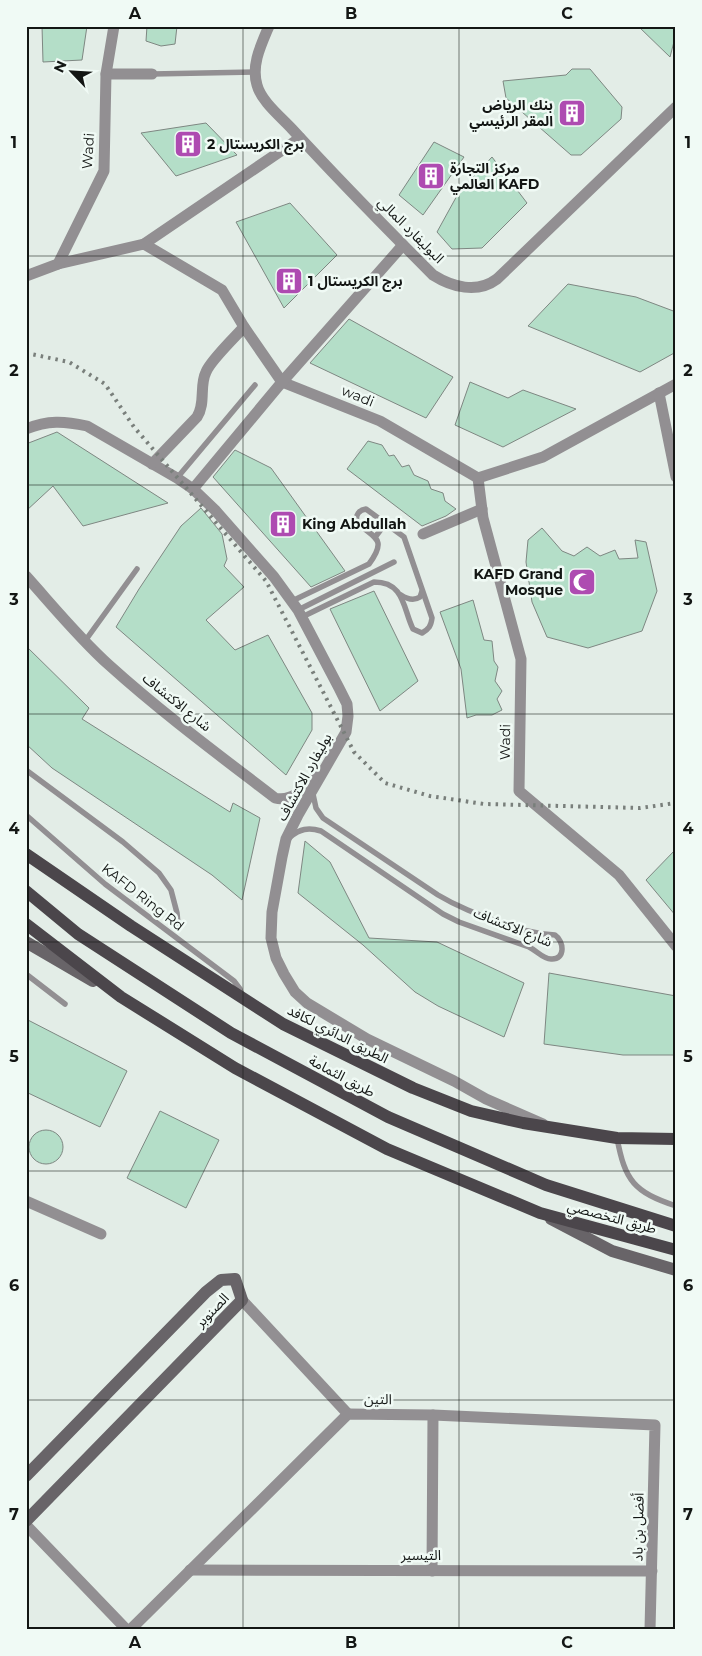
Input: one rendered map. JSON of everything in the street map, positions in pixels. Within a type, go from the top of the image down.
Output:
[{"type":"main road","name":"الطريق الدائري لكافد","points":[[26,854],[131,926],[283,1024],[413,1088],[471,1111],[523,1122],[617,1138],[676,1139]]},
{"type":"main road","name":"طريق الثمامة","points":[[26,891],[78,934],[231,1033],[388,1117],[546,1185],[676,1226]]},
{"type":"main road","points":[[26,924],[121,997],[235,1068],[387,1149],[540,1214]]},
{"type":"main road","name":"طريق التخصصي","points":[[540,1214],[676,1250]]},
{"type":"street","name":"Wadi","points":[[58,264],[104,171],[106,74],[114,26]]},
{"type":"street","points":[[255,72],[257,56],[268,26]]},
{"type":"street","name":"البوليفارد المالي","points":[[255,72],[258,89],[300,138],[433,275],[444,282],[469,288],[485,286],[492,282],[548,231],[676,107]]},
{"type":"street","points":[[106,74],[152,74]]},
{"type":"street","points":[[26,276],[58,264],[144,244],[300,138]]},
{"type":"street","points":[[144,244],[222,290],[244,327],[282,382]]},
{"type":"street","points":[[193,489],[282,382],[404,245]]},
{"type":"street","points":[[152,464],[197,417],[201,411],[206,372],[244,327]]},
{"type":"street","name":"wadi","points":[[282,382],[380,421],[478,478]]},
{"type":"street","points":[[478,478],[543,457],[676,384]]},
{"type":"street","points":[[659,393],[676,477]]},
{"type":"street","name":"بوليفارد الاكتشاف","points":[[26,430],[45,422],[87,426],[193,489],[274,577],[297,610],[339,688],[346,704],[348,716],[346,732],[324,768],[286,839],[275,890],[271,938],[276,958],[295,992],[307,1003],[367,1039],[454,1080],[486,1099],[549,1126]]},
{"type":"street","name":"Wadi","points":[[478,478],[482,509],[521,659],[519,790],[619,875],[676,946]]},
{"type":"street","points":[[423,534],[482,509]]},
{"type":"street","name":"شارع الاكتشاف","points":[[26,576],[109,665],[191,733],[275,798],[284,799],[293,796],[306,787],[324,768]]},
{"type":"street","points":[[26,942],[121,997]]},
{"type":"street","points":[[26,1201],[102,1234]]},
{"type":"street","points":[[540,1214],[612,1251],[676,1270]]},
{"type":"street","name":"الصنوبر","points":[[26,1476],[206,1292],[221,1280],[235,1279],[242,1300],[26,1521]]},
{"type":"street","points":[[242,1300],[348,1414]]},
{"type":"street","name":"التين","points":[[129,1630],[348,1414],[433,1415],[655,1424]]},
{"type":"street","points":[[432,1570],[433,1415]]},
{"type":"street","name":"أفضل بن باد","points":[[650,1630],[655,1424]]},
{"type":"street","points":[[26,1525],[129,1630]]},
{"type":"street","name":"التيسير","points":[[190,1570],[652,1571]]},
{"type":"lane","points":[[152,74],[255,72]]},
{"type":"lane","points":[[177,478],[255,385]]},
{"type":"lane","points":[[297,610],[369,564],[378,541],[376,536],[358,522],[357,516],[366,509],[404,537],[432,618],[428,630],[422,633],[413,629],[405,604],[399,594]]},
{"type":"lane","points":[[376,536],[382,528],[391,527]]},
{"type":"lane","points":[[297,610],[394,562]]},
{"type":"lane","points":[[85,641],[137,569]]},
{"type":"lane","points":[[297,610],[374,582],[382,582],[389,585],[404,598],[416,599],[420,597],[422,591]]},
{"type":"lane","points":[[26,770],[123,842],[159,874],[171,890],[178,924]]},
{"type":"lane","name":"شارع الاكتشاف","points":[[286,839],[302,829],[312,828],[321,831],[444,914],[459,922],[530,947],[543,957],[556,958],[560,954],[563,948],[562,942],[555,935],[519,930],[455,906],[397,868],[324,818],[316,808],[313,790]]},
{"type":"lane","name":"KAFD Ring Rd","points":[[26,815],[105,884],[234,981],[240,989],[243,998]]},
{"type":"lane","points":[[26,974],[65,1004]]},
{"type":"lane","points":[[617,1138],[627,1176],[651,1197],[676,1206]]},
{"type":"building","points":[[42,26],[87,26],[82,60],[43,62]]},
{"type":"building","points":[[147,26],[177,26],[175,44],[161,46],[146,41]]},
{"type":"building","points":[[638,26],[676,26],[676,34],[670,57]]},
{"type":"building","name":"بنك الرياض المقر الرئيسي","points":[[572,69],[590,69],[622,107],[621,119],[581,155],[571,155],[506,98],[503,81],[566,75]]},
{"type":"building","name":"برج الكريستال 2","points":[[206,123],[237,155],[176,176],[141,133]]},
{"type":"building","name":"مركز التجارة العالمي KAFD","points":[[434,142],[464,157],[423,215],[399,195]]},
{"type":"building","points":[[492,157],[527,203],[482,248],[452,249],[437,232],[459,192]]},
{"type":"building","name":"برج الكريستال 1","points":[[290,203],[337,255],[284,308],[236,222]]},
{"type":"building","points":[[568,284],[636,297],[676,312],[676,352],[640,372],[528,326]]},
{"type":"building","points":[[349,319],[453,377],[426,418],[310,363]]},
{"type":"building","points":[[470,382],[508,398],[523,390],[576,409],[503,447],[455,425]]},
{"type":"building","points":[[57,432],[168,503],[83,526],[53,486],[26,511],[26,444]]},
{"type":"building","points":[[368,441],[382,445],[389,456],[394,455],[402,467],[409,465],[414,475],[428,481],[431,489],[443,493],[445,501],[456,509],[446,516],[422,526],[347,469]]},
{"type":"building","name":"King Abdullah","points":[[235,450],[271,468],[345,571],[311,587],[213,477]]},
{"type":"building","points":[[201,508],[222,534],[227,559],[224,566],[244,587],[206,620],[235,650],[268,635],[312,713],[312,730],[286,775],[116,627],[181,526]]},
{"type":"building","points":[[542,528],[562,551],[574,556],[587,547],[600,556],[615,550],[619,559],[638,558],[635,540],[646,542],[657,591],[642,631],[588,648],[547,637],[532,602],[526,562],[528,540]]},
{"type":"building","points":[[374,591],[418,681],[380,711],[330,609]]},
{"type":"building","points":[[473,600],[484,640],[492,641],[494,661],[498,667],[495,681],[502,691],[497,699],[502,710],[492,715],[476,715],[467,718],[461,669],[440,612]]},
{"type":"building","points":[[26,646],[89,708],[82,719],[230,812],[233,803],[260,818],[242,900],[212,875],[52,768],[26,744]]},
{"type":"building","points":[[305,841],[330,862],[369,938],[437,942],[524,983],[504,1037],[438,1006],[415,992],[363,945],[298,893]]},
{"type":"building","points":[[676,849],[676,916],[646,880]]},
{"type":"building","points":[[549,973],[676,996],[676,1055],[623,1055],[544,1044]]},
{"type":"building","points":[[26,1019],[127,1071],[100,1127],[26,1092]]},
{"type":"building","points":[[160,1111],[219,1140],[186,1208],[127,1178]]},
{"type":"building","points":[[46,1130],[58,1135],[63,1147],[58,1159],[46,1164],[34,1159],[29,1147],[34,1135]]},
{"type":"railway","points":[[26,353],[69,362],[105,384],[134,427],[266,581],[354,752],[385,783],[430,796],[484,804],[640,808],[676,803]]},
{"type":"place","name":"بنك الرياض المقر الرئيسي","points":[[572,113]]},
{"type":"place","name":"برج الكريستال 2","points":[[188,144]]},
{"type":"place","name":"مركز التجارة العالمي KAFD","points":[[431,176]]},
{"type":"place","name":"برج الكريستال 1","points":[[289,281]]},
{"type":"place","name":"King Abdullah","points":[[283,524]]},
{"type":"place","name":"KAFD Grand Mosque","points":[[582,582]]}]
